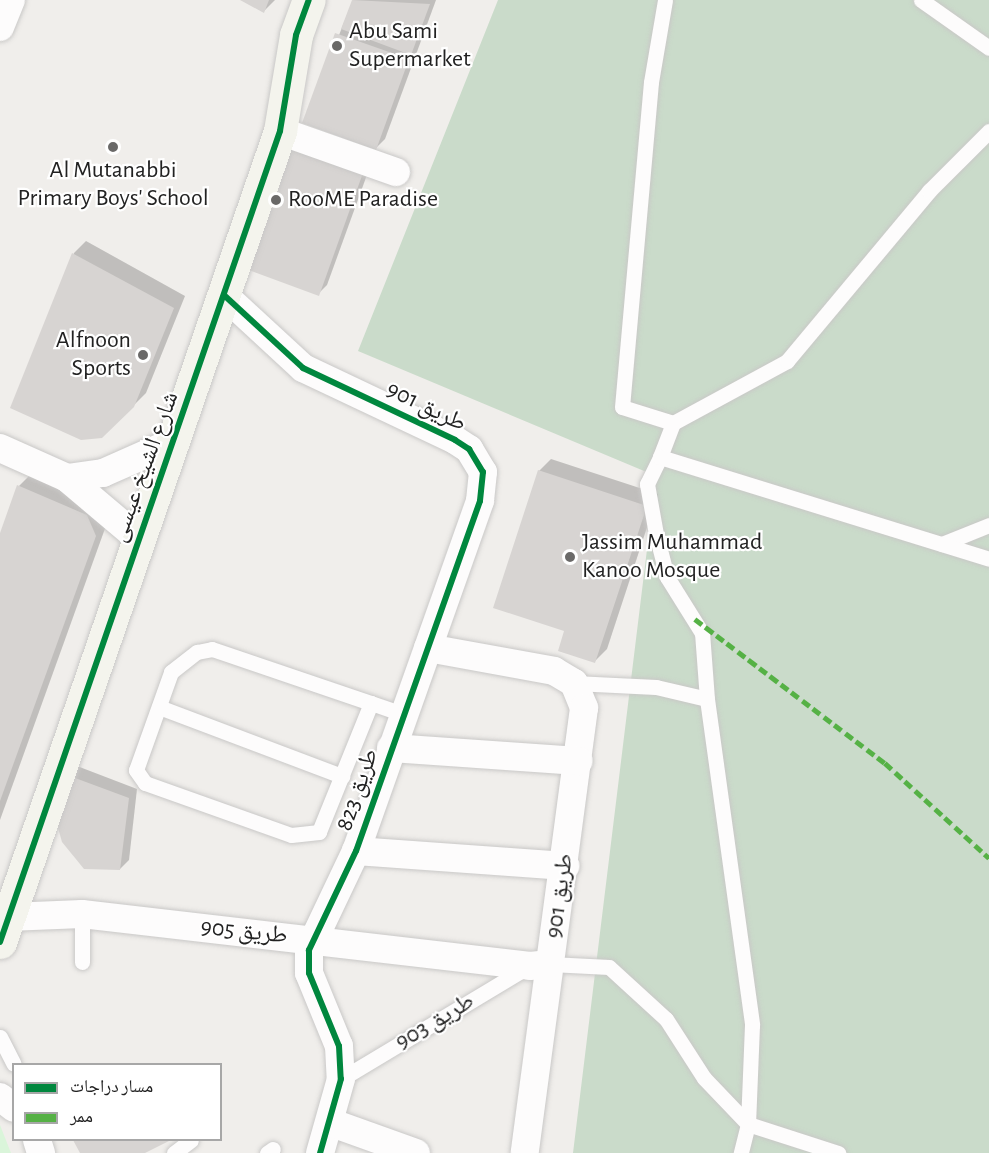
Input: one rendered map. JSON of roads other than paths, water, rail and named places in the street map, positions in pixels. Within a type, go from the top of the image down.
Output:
[{"type":"street","points":[[0,27],[11,0]]},
{"type":"street","points":[[295,50],[300,0]]},
{"type":"street","name":"شارع الشيخ عيسى","points":[[3,924],[171,443],[225,296],[280,131],[295,50],[309,0]]},
{"type":"street","name":"شارع الشيخ عيسى","points":[[295,50],[318,32],[331,0]]},
{"type":"street","points":[[280,131],[396,172]]},
{"type":"street","name":"طريق 901","points":[[225,296],[303,368],[455,440],[477,459],[484,485],[428,648]]},
{"type":"street","points":[[67,478],[103,473],[171,443]]},
{"type":"street","points":[[0,448],[67,478],[138,538]]},
{"type":"street","points":[[428,648],[554,671],[574,683]]},
{"type":"street","name":"طريق 823","points":[[313,939],[356,851],[428,648]]},
{"type":"street","name":"طريق 901","points":[[525,1153],[540,965],[565,866],[579,760],[584,708],[574,683]]},
{"type":"street","points":[[391,748],[579,760]]},
{"type":"street","points":[[356,851],[565,866]]},
{"type":"street","name":"طريق 905","points":[[3,924],[82,914],[540,965]]},
{"type":"street","points":[[313,939],[309,973],[330,1016],[340,1078],[332,1124],[320,1153]]},
{"type":"street","points":[[0,1097],[12,1106]]},
{"type":"street","points":[[332,1124],[416,1153]]},
{"type":"lane","points":[[665,0],[651,82],[621,407],[673,423]]},
{"type":"lane","points":[[921,0],[989,48]]},
{"type":"lane","points":[[741,1153],[748,1124],[752,1025],[707,699],[702,633],[667,578],[647,484],[673,423],[787,361],[930,191],[989,131]]},
{"type":"lane","points":[[660,457],[989,559]]},
{"type":"lane","points":[[942,543],[989,525]]},
{"type":"lane","points":[[371,703],[319,832],[306,836],[145,783],[136,770],[171,672],[182,660],[212,649],[371,703],[403,714]]},
{"type":"lane","points":[[574,683],[656,687],[707,699]]},
{"type":"lane","points":[[159,707],[342,776]]},
{"type":"lane","points":[[82,914],[82,962]]},
{"type":"lane","points":[[540,965],[601,966],[629,982],[666,1019],[704,1078],[748,1124],[838,1153]]},
{"type":"lane","name":"طريق 903","points":[[340,1078],[540,965]]},
{"type":"lane","points":[[0,1037],[13,1063]]},
{"type":"lane","points":[[174,1153],[190,1141]]},
{"type":"place","name":"Abu Sami Supermarket","points":[[337,46]]},
{"type":"place","name":"Al Mutanabbi Primary Boys' School","points":[[113,147]]},
{"type":"place","name":"RooME Paradise","points":[[276,200]]},
{"type":"place","name":"Alfnoon Sports","points":[[143,355]]},
{"type":"place","name":"Jassim Muhammad Kanoo Mosque","points":[[570,557]]}]
